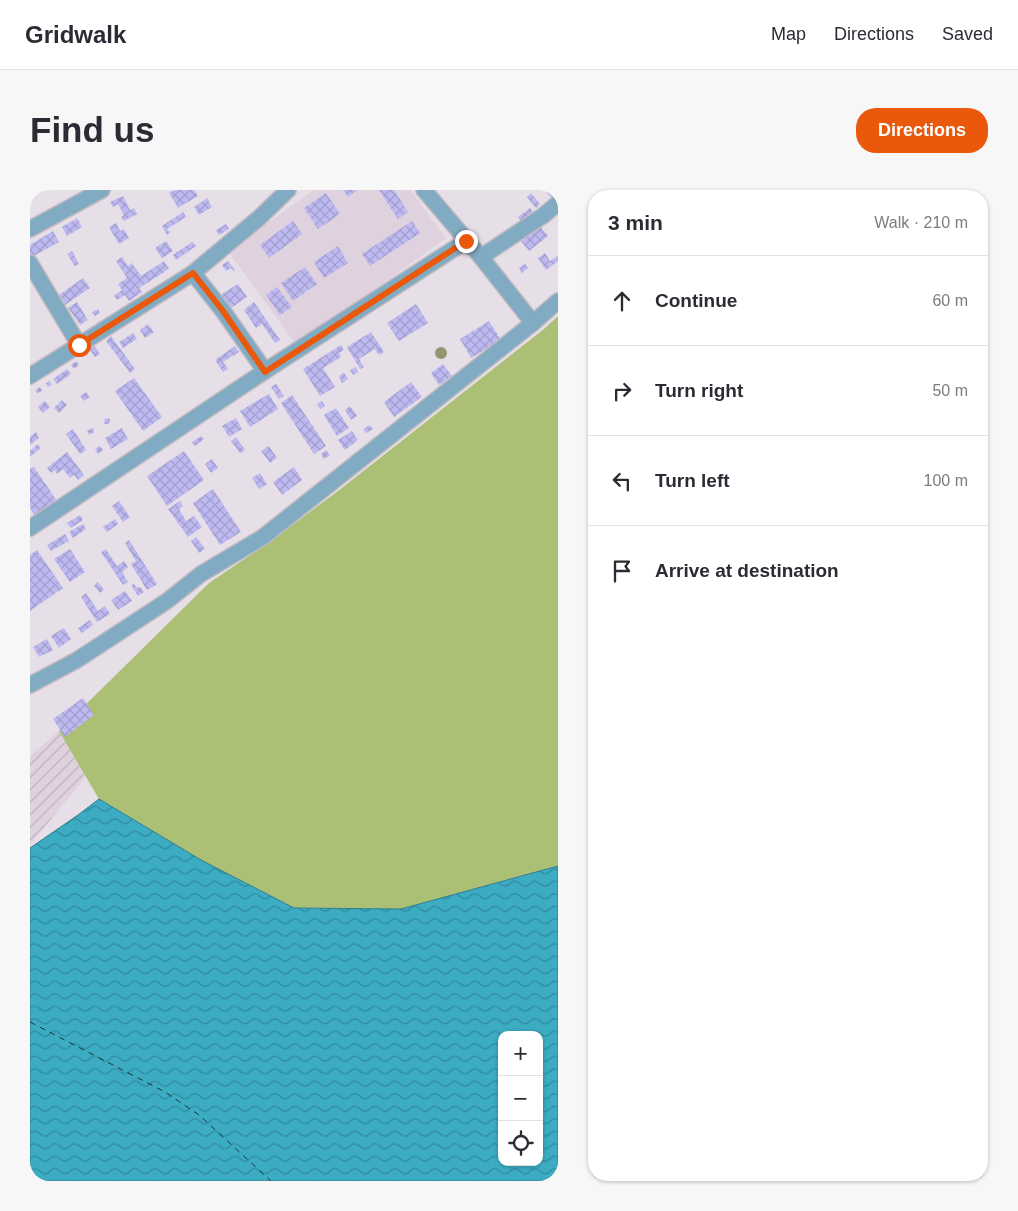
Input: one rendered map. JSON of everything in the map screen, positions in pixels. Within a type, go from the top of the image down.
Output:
[{"type":"street","points":[[30,229],[102,190]]},
{"type":"street","points":[[30,376],[193,273],[259,218],[288,190]]},
{"type":"street","points":[[424,190],[481,257],[533,324]]},
{"type":"street","points":[[481,257],[544,215],[558,202]]},
{"type":"street","points":[[30,528],[466,241]]},
{"type":"street","points":[[30,264],[79,345]]},
{"type":"street","points":[[193,273],[223,311],[265,372]]},
{"type":"street","points":[[30,686],[76,660],[167,601],[202,574],[262,537],[533,324],[558,301]]},
{"type":"shaded area","points":[[314,190],[410,190],[446,238],[297,346],[228,251]]},
{"type":"shaded area","points":[[59,731],[86,776],[30,845],[30,756]]},
{"type":"green space","points":[[558,316],[558,866],[401,909],[294,908],[201,860],[99,799],[59,731],[209,583],[268,543],[338,491]]},
{"type":"water","points":[[99,799],[201,860],[294,908],[401,909],[558,866],[558,1181],[30,1181],[30,848]]},
{"type":"building","points":[[174,190],[194,190],[198,196],[178,208],[169,193]]},
{"type":"building","points":[[343,190],[357,190],[348,197]]},
{"type":"building","points":[[379,190],[394,190],[408,212],[398,219]]},
{"type":"building","points":[[545,190],[558,190],[558,194],[552,199]]},
{"type":"building","points":[[326,193],[340,214],[318,229],[304,208]]},
{"type":"building","points":[[531,193],[540,204],[536,208],[527,197]]},
{"type":"building","points":[[123,196],[130,210],[134,208],[137,214],[124,221],[121,217],[124,215],[118,204],[113,207],[110,202]]},
{"type":"building","points":[[207,198],[212,207],[199,215],[194,207]]},
{"type":"building","points":[[530,208],[534,214],[522,222],[518,217]]},
{"type":"building","points":[[183,212],[186,217],[167,229],[170,233],[167,235],[162,226]]},
{"type":"building","points":[[77,218],[82,227],[67,236],[62,227]]},
{"type":"building","points":[[293,221],[302,234],[269,258],[260,245]]},
{"type":"building","points":[[412,221],[420,233],[370,266],[362,254]]},
{"type":"building","points":[[116,223],[120,231],[124,229],[129,238],[119,244],[109,227]]},
{"type":"building","points":[[226,224],[229,229],[219,235],[216,230]]},
{"type":"building","points":[[539,225],[548,236],[529,251],[520,240]]},
{"type":"building","points":[[53,231],[59,242],[32,257],[30,255],[30,245]]},
{"type":"building","points":[[166,241],[173,251],[162,258],[155,248]]},
{"type":"building","points":[[192,242],[196,246],[176,260],[173,255]]},
{"type":"building","points":[[338,246],[348,263],[324,278],[314,262]]},
{"type":"building","points":[[72,251],[79,264],[75,266],[67,254]]},
{"type":"building","points":[[545,253],[550,261],[558,256],[558,261],[546,270],[538,258]]},
{"type":"building","points":[[122,257],[128,266],[132,263],[141,276],[164,261],[169,269],[139,288],[142,292],[129,301],[125,295],[117,300],[114,296],[122,290],[118,284],[127,278],[116,261]]},
{"type":"building","points":[[228,261],[235,270],[234,272],[231,268],[226,271],[222,265]]},
{"type":"building","points":[[525,264],[528,268],[522,273],[519,268]]},
{"type":"building","points":[[305,267],[317,284],[293,301],[281,283]]},
{"type":"building","points":[[83,278],[90,288],[65,305],[59,295]]},
{"type":"building","points":[[238,284],[247,297],[228,310],[219,296]]},
{"type":"building","points":[[277,287],[292,307],[280,315],[266,295]]},
{"type":"building","points":[[77,302],[88,320],[80,325],[68,308]]},
{"type":"building","points":[[254,302],[280,340],[275,343],[262,324],[256,328],[244,310]]},
{"type":"building","points":[[416,304],[428,323],[399,341],[387,323]]},
{"type":"building","points":[[98,309],[100,313],[95,316],[92,312]]},
{"type":"building","points":[[489,321],[501,340],[471,358],[460,339]]},
{"type":"building","points":[[148,324],[154,332],[145,338],[140,330]]},
{"type":"building","points":[[371,332],[384,352],[379,355],[375,349],[359,359],[364,367],[360,369],[347,347]]},
{"type":"building","points":[[133,333],[137,339],[123,348],[119,342]]},
{"type":"building","points":[[111,336],[135,369],[130,373],[106,341]]},
{"type":"building","points":[[341,345],[344,350],[339,353],[341,357],[323,368],[335,387],[320,396],[303,369]]},
{"type":"building","points":[[95,346],[100,354],[95,357],[89,349]]},
{"type":"building","points":[[235,346],[239,352],[223,362],[228,369],[223,372],[215,360]]},
{"type":"building","points":[[76,361],[79,365],[74,369],[71,365]]},
{"type":"building","points":[[443,364],[452,376],[439,385],[431,373]]},
{"type":"building","points":[[356,367],[358,372],[353,375],[350,370]]},
{"type":"building","points":[[67,369],[71,374],[57,384],[53,379]]},
{"type":"building","points":[[344,373],[348,379],[342,383],[339,376]]},
{"type":"building","points":[[134,378],[162,417],[143,431],[115,391]]},
{"type":"building","points":[[50,381],[52,385],[48,387],[46,383]]},
{"type":"building","points":[[411,382],[422,397],[394,417],[384,402]]},
{"type":"building","points":[[276,384],[284,396],[279,399],[271,387]]},
{"type":"building","points":[[40,387],[42,391],[37,393],[35,390]]},
{"type":"building","points":[[86,392],[90,397],[84,401],[80,396]]},
{"type":"building","points":[[269,394],[278,409],[250,427],[240,411]]},
{"type":"building","points":[[292,395],[326,446],[314,454],[281,403]]},
{"type":"building","points":[[62,400],[67,405],[59,413],[54,408]]},
{"type":"building","points":[[45,401],[50,407],[43,413],[38,407]]},
{"type":"building","points":[[322,401],[325,406],[320,409],[317,404]]},
{"type":"building","points":[[350,406],[357,416],[351,420],[345,410]]},
{"type":"building","points":[[336,408],[349,428],[337,436],[324,415]]},
{"type":"building","points":[[105,418],[110,419],[109,424],[104,424]]},
{"type":"building","points":[[236,418],[242,429],[229,437],[222,426]]},
{"type":"building","points":[[370,425],[373,429],[366,433],[363,429]]},
{"type":"building","points":[[93,428],[94,432],[89,435],[87,431]]},
{"type":"building","points":[[122,428],[128,439],[111,449],[105,438]]},
{"type":"building","points":[[73,429],[86,450],[80,454],[66,434]]},
{"type":"building","points":[[352,431],[358,440],[345,450],[338,440]]},
{"type":"building","points":[[36,432],[39,438],[30,445],[30,437]]},
{"type":"building","points":[[201,436],[204,439],[195,446],[192,442]]},
{"type":"building","points":[[236,437],[245,450],[240,453],[231,441]]},
{"type":"building","points":[[38,444],[41,448],[30,457],[30,451]]},
{"type":"building","points":[[100,446],[103,450],[98,454],[95,449]]},
{"type":"building","points":[[269,446],[277,458],[270,463],[261,451]]},
{"type":"building","points":[[326,450],[330,455],[324,459],[321,454]]},
{"type":"building","points":[[184,451],[204,480],[167,506],[147,476]]},
{"type":"building","points":[[67,452],[84,475],[78,480],[74,475],[70,478],[63,469],[57,474],[55,470],[51,473],[47,468]]},
{"type":"building","points":[[212,459],[218,468],[211,473],[205,464]]},
{"type":"building","points":[[34,467],[57,501],[35,516],[30,508],[30,469]]},
{"type":"building","points":[[294,467],[302,480],[282,495],[273,482]]},
{"type":"building","points":[[260,473],[267,484],[259,489],[252,478]]},
{"type":"building","points":[[213,489],[241,532],[220,545],[193,503]]},
{"type":"building","points":[[119,501],[130,517],[123,522],[112,506]]},
{"type":"building","points":[[180,501],[183,506],[179,509],[186,521],[194,516],[202,527],[188,537],[168,509]]},
{"type":"building","points":[[80,515],[83,520],[71,528],[67,523]]},
{"type":"building","points":[[115,519],[118,524],[107,532],[103,527]]},
{"type":"building","points":[[83,524],[86,529],[73,538],[69,532]]},
{"type":"building","points":[[65,534],[69,541],[51,551],[47,545]]},
{"type":"building","points":[[196,537],[205,549],[199,553],[191,541]]},
{"type":"building","points":[[129,540],[157,584],[147,590],[131,564],[136,561],[125,543]]},
{"type":"building","points":[[70,549],[85,572],[70,582],[54,559]]},
{"type":"building","points":[[106,549],[117,566],[124,561],[128,567],[122,572],[128,582],[123,585],[101,552]]},
{"type":"building","points":[[37,550],[63,588],[30,611],[30,555]]},
{"type":"building","points":[[98,582],[104,590],[100,593],[94,586]]},
{"type":"building","points":[[134,584],[144,592],[138,596],[131,585]]},
{"type":"building","points":[[125,591],[132,601],[118,610],[111,600]]},
{"type":"building","points":[[86,593],[98,611],[105,606],[110,614],[97,622],[81,597]]},
{"type":"building","points":[[90,620],[93,625],[82,633],[78,628]]},
{"type":"building","points":[[64,628],[71,639],[59,648],[51,636]]},
{"type":"building","points":[[47,639],[53,650],[39,657],[33,647]]},
{"type":"building","points":[[83,698],[94,715],[65,737],[53,719]]},
{"type":"ferry route","points":[[30,1022],[165,1092],[199,1115],[271,1181]]},
{"type":"route","points":[[79,345],[193,273],[223,311],[265,372],[466,241]]}]
